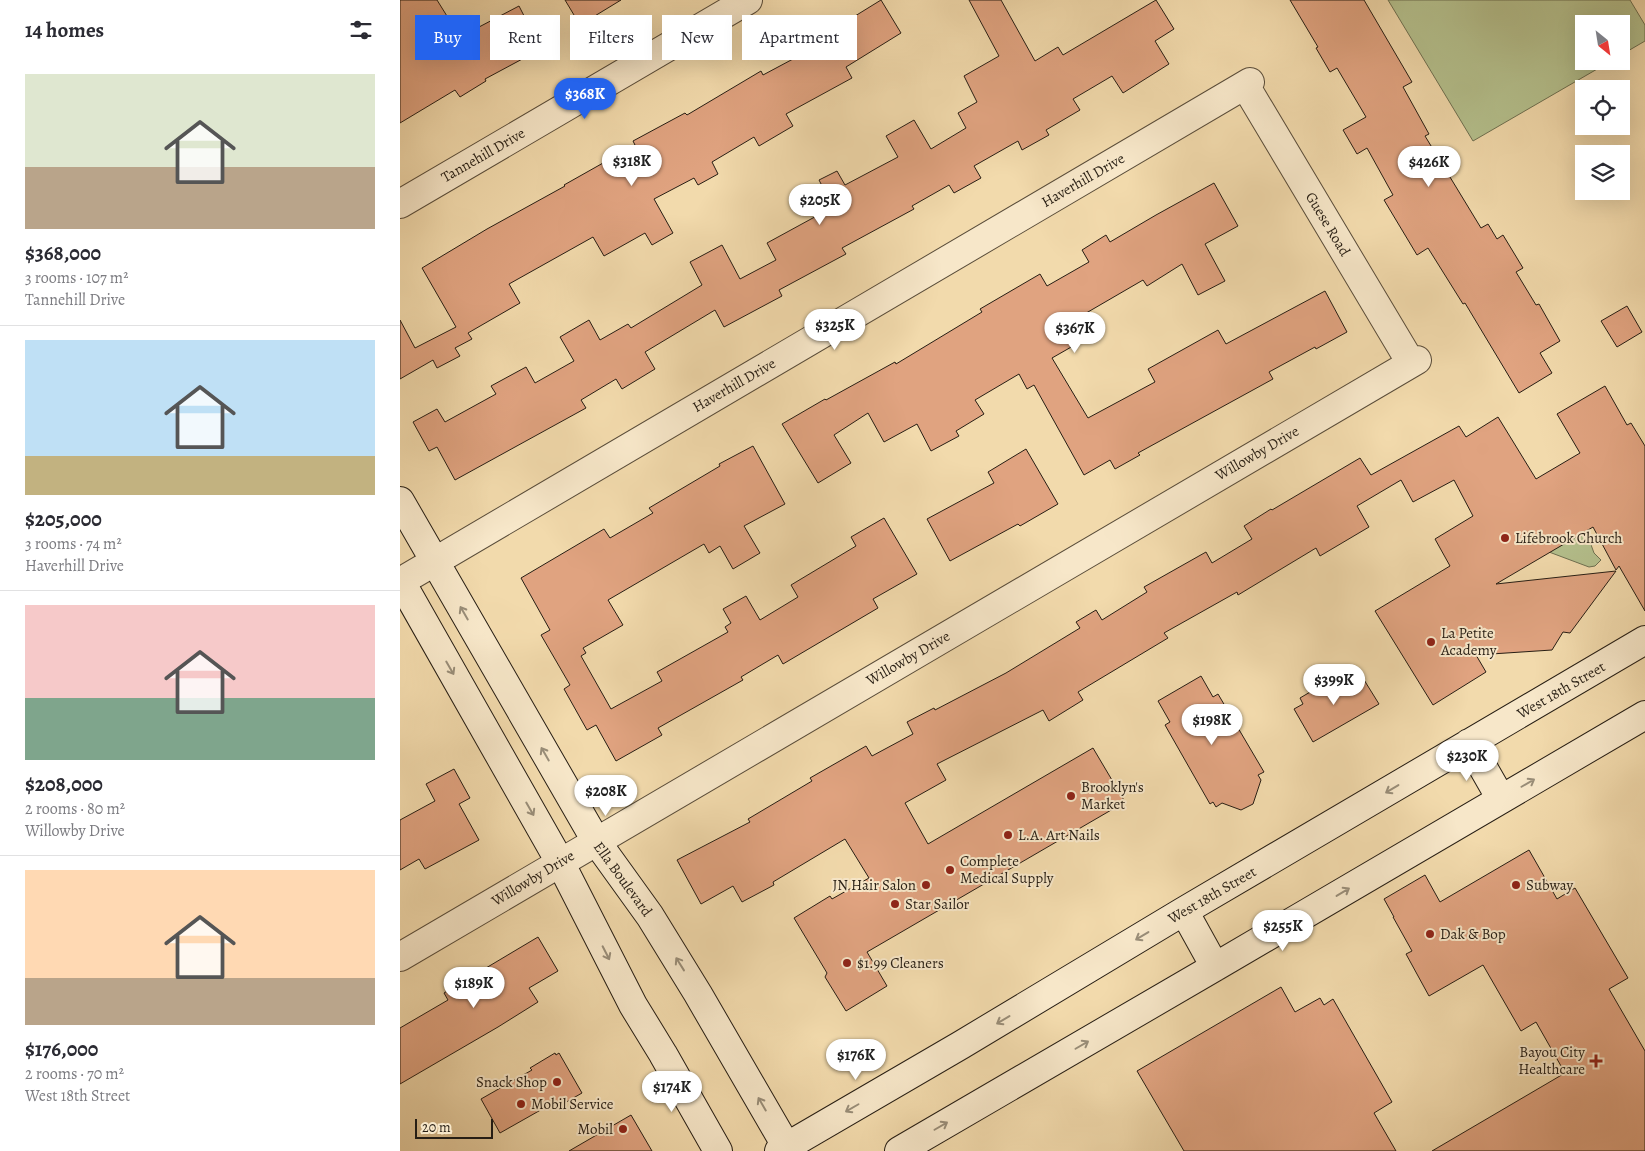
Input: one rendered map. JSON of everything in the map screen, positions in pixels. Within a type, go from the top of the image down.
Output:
[{"type":"main road","name":"Tannehill Drive","points":[[400,204],[748,0]]},
{"type":"main road","name":"Guese Road","points":[[1247,84],[1414,361]]},
{"type":"main road","name":"Haverhill Drive","points":[[400,581],[1247,84]]},
{"type":"main road","name":"Willowby Drive","points":[[400,956],[1414,361]]},
{"type":"main road","name":"Ella Boulevard","points":[[400,501],[596,841],[650,916],[703,1003],[784,1150]]},
{"type":"main road","points":[[400,581],[560,862],[633,1005],[718,1151]]},
{"type":"main road","name":"West 18th Street","points":[[784,1150],[1184,911],[1645,640]]},
{"type":"main road","points":[[899,1151],[1216,968],[1645,715]]},
{"type":"main road","points":[[1469,744],[1501,799]]},
{"type":"main road","points":[[1184,911],[1216,968]]},
{"type":"green space","points":[[1388,0],[1630,0],[1645,25],[1645,41],[1630,50],[1630,15],[1575,15],[1575,70],[1595,70],[1575,80],[1575,82],[1473,141]]},
{"type":"green space","points":[[1586,531],[1594,553],[1601,560],[1595,566],[1589,567],[1549,552]]},
{"type":"building","points":[[400,0],[437,0],[446,15],[415,15],[415,60],[480,60],[480,26],[490,21],[490,60],[520,60],[485,79],[486,81],[460,97],[455,90],[400,123]]},
{"type":"building","points":[[565,0],[621,0],[596,15],[574,15]]},
{"type":"building","points":[[881,0],[901,33],[846,67],[852,78],[786,114],[793,126],[759,146],[754,137],[712,162],[718,174],[698,185],[694,178],[654,199],[673,233],[652,245],[645,233],[604,256],[593,237],[509,284],[520,303],[468,333],[472,339],[455,348],[460,356],[437,368],[433,360],[400,379],[400,320],[415,348],[456,327],[422,268],[635,145],[633,141],[685,113],[687,115],[761,71],[763,75],[791,60],[857,60],[857,15]]},
{"type":"building","points":[[969,0],[1001,0],[1035,61],[1058,47],[1063,55],[1156,0],[1174,29],[1155,41],[1169,64],[1123,93],[1112,76],[1073,99],[1080,110],[1046,130],[1049,135],[1022,150],[1018,141],[974,166],[981,178],[954,193],[949,185],[912,206],[914,209],[842,248],[846,254],[779,290],[782,296],[724,327],[715,310],[645,352],[655,369],[622,389],[616,379],[581,400],[586,408],[455,480],[437,447],[429,451],[413,422],[437,409],[445,422],[496,394],[491,386],[526,367],[535,383],[574,361],[560,337],[589,320],[600,340],[628,324],[631,328],[702,285],[690,262],[722,245],[740,279],[776,260],[767,243],[833,207],[819,180],[837,171],[845,185],[898,157],[886,136],[914,120],[931,149],[966,128],[958,113],[977,102],[964,76],[999,56]]},
{"type":"building","points":[[1290,0],[1364,0],[1412,82],[1403,87],[1429,134],[1425,136],[1481,228],[1488,224],[1497,239],[1503,235],[1523,268],[1516,272],[1536,305],[1539,304],[1560,341],[1540,353],[1552,373],[1519,393],[1465,303],[1463,304],[1428,248],[1417,255],[1384,200],[1393,195],[1367,148],[1357,154],[1343,130],[1366,117],[1337,68],[1330,72],[1316,48],[1318,47]]},
{"type":"building","points":[[519,6],[524,15],[502,15]]},
{"type":"building","points":[[1214,183],[1238,226],[1205,244],[1225,281],[1198,295],[1182,264],[1147,286],[1143,280],[1069,323],[1080,342],[1052,358],[1088,418],[1155,382],[1148,369],[1218,330],[1226,344],[1325,291],[1347,332],[1269,372],[1273,379],[1138,453],[1140,455],[1115,469],[1110,460],[1084,475],[1034,385],[1027,389],[1019,374],[975,400],[984,414],[956,431],[959,436],[931,451],[917,424],[884,442],[868,413],[834,435],[851,463],[818,483],[782,424],[895,362],[896,364],[982,312],[980,309],[1040,274],[1047,286],[1089,262],[1082,250],[1106,235],[1110,242]]},
{"type":"building","points":[[1627,306],[1642,332],[1617,347],[1601,321]]},
{"type":"building","points":[[1605,386],[1627,425],[1631,423],[1645,446],[1645,611],[1619,566],[1616,570],[1593,527],[1496,584],[1616,571],[1570,633],[1563,632],[1552,650],[1476,655],[1486,672],[1433,705],[1375,611],[1450,566],[1435,539],[1473,516],[1454,480],[1413,502],[1401,480],[1357,506],[1369,527],[1320,556],[1316,548],[1238,595],[1237,592],[1164,633],[1168,638],[1078,692],[1083,700],[1049,721],[1043,710],[937,764],[946,780],[905,803],[928,844],[1093,748],[1125,802],[867,952],[887,986],[846,1011],[825,977],[827,973],[794,918],[830,896],[832,899],[869,878],[845,839],[773,882],[774,885],[742,902],[733,886],[701,904],[677,860],[750,822],[748,819],[812,781],[810,778],[866,746],[872,756],[913,734],[907,722],[934,708],[935,710],[1006,673],[1080,628],[1076,622],[1096,610],[1102,620],[1147,592],[1144,587],[1206,552],[1212,563],[1252,539],[1244,526],[1360,458],[1371,475],[1459,426],[1466,437],[1498,417],[1536,479],[1580,453],[1557,414]]},
{"type":"building","points":[[753,446],[785,504],[744,526],[760,553],[733,569],[720,546],[709,553],[704,544],[608,600],[623,625],[583,648],[586,653],[581,656],[611,709],[662,681],[657,672],[728,632],[725,627],[731,623],[723,609],[746,596],[760,620],[798,597],[791,585],[856,546],[851,537],[884,518],[917,574],[873,599],[878,608],[783,664],[778,655],[741,677],[743,680],[658,728],[662,735],[616,761],[596,725],[587,730],[564,689],[570,685],[541,635],[550,630],[521,578],[604,529],[610,538],[653,513],[649,508],[720,466],[719,464]]},
{"type":"building","points":[[1026,449],[1058,504],[1020,526],[1018,524],[950,561],[927,519],[994,483],[988,472]]},
{"type":"building","points":[[1339,675],[1345,685],[1361,675],[1379,704],[1313,742],[1294,709],[1303,704],[1300,698]]},
{"type":"building","points":[[1201,676],[1213,697],[1218,694],[1264,772],[1258,775],[1261,780],[1253,804],[1241,810],[1222,803],[1216,807],[1213,802],[1210,804],[1165,725],[1170,722],[1158,701]]},
{"type":"building","points":[[454,769],[470,798],[459,804],[479,840],[425,869],[419,859],[400,870],[400,820],[435,801],[426,784]]},
{"type":"building","points":[[1529,850],[1557,899],[1575,888],[1628,978],[1609,989],[1645,1051],[1645,1151],[1432,1151],[1565,1073],[1536,1022],[1521,1031],[1483,965],[1429,996],[1406,954],[1412,951],[1384,899],[1425,875],[1440,902]]},
{"type":"building","points":[[538,937],[558,971],[529,988],[538,1002],[400,1084],[400,1028],[448,1000],[444,993]]},
{"type":"building","points":[[1281,987],[1295,1012],[1320,998],[1324,1005],[1333,999],[1392,1102],[1374,1113],[1396,1151],[1184,1151],[1137,1071]]},
{"type":"building","points":[[555,1053],[556,1055],[559,1053],[582,1093],[556,1108],[553,1103],[500,1133],[481,1099],[532,1070],[530,1068]]},
{"type":"building","name":"Mobil","points":[[631,1115],[652,1151],[569,1151]]},
{"type":"place","name":"Lifebrook Church","points":[[1505,538]]},
{"type":"place","name":"La Petite Academy","points":[[1431,642]]},
{"type":"place","name":"Brooklyn's Market","points":[[1071,796]]},
{"type":"place","name":"L.A. Art Nails","points":[[1008,835]]},
{"type":"place","name":"Complete Medical Supply","points":[[950,870]]},
{"type":"place","name":"JN Hair Salon","points":[[926,885]]},
{"type":"place","name":"Subway","points":[[1516,885]]},
{"type":"place","name":"Star Sailor","points":[[895,904]]},
{"type":"place","name":"Dak & Bop","points":[[1430,934]]},
{"type":"place","name":"$1.99 Cleaners","points":[[847,963]]},
{"type":"place","name":"Bayou City Healthcare","points":[[1596,1061]]},
{"type":"place","name":"Snack Shop","points":[[557,1082]]},
{"type":"place","name":"Mobil Service","points":[[521,1104]]},
{"type":"place","name":"Mobil","points":[[623,1129]]}]
